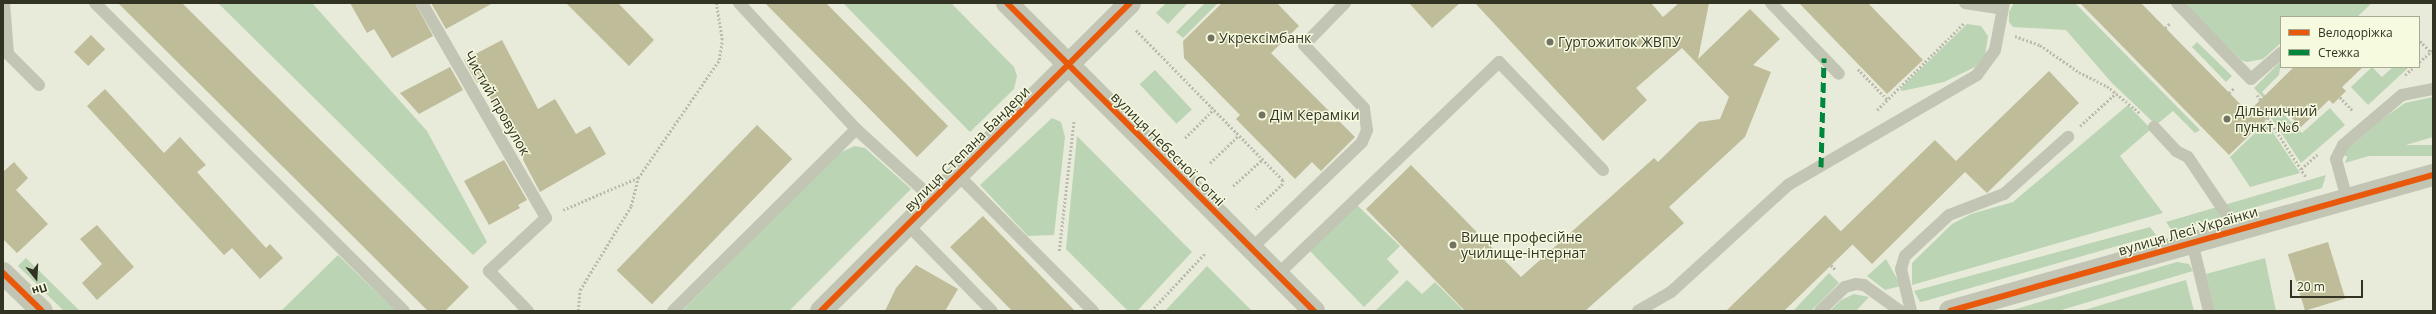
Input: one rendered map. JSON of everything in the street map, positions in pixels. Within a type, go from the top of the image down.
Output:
[{"type":"street","name":"вулиця Небесної Сотні","points":[[1007,3],[1314,311]]},
{"type":"street","name":"вулиця Степана Бандери","points":[[821,311],[1067,64],[1130,3]]},
{"type":"street","name":"вулиця Лесі Українки","points":[[1950,311],[2433,175]]},
{"type":"street","points":[[3,273],[42,311]]},
{"type":"lane","points":[[4,3],[8,54],[39,85]]},
{"type":"lane","points":[[95,3],[404,311]]},
{"type":"lane","name":"Чистий провулок","points":[[422,3],[546,218]]},
{"type":"lane","points":[[738,3],[856,129],[933,199]]},
{"type":"lane","points":[[1251,249],[1362,142],[1368,130],[1364,108],[1304,45],[1345,3]]},
{"type":"lane","points":[[1771,3],[1839,74]]},
{"type":"lane","points":[[1638,311],[1671,292],[1788,185],[1977,75],[1987,65],[1995,50],[2003,6],[1981,6],[1965,3]]},
{"type":"lane","points":[[2176,3],[2251,79],[2280,54]]},
{"type":"lane","points":[[1277,275],[1499,62],[1603,170]]},
{"type":"lane","points":[[2346,199],[2336,159],[2343,145],[2402,95],[2433,90]]},
{"type":"lane","points":[[2154,127],[2176,151],[2188,157],[2237,230]]},
{"type":"lane","points":[[673,311],[856,129]]},
{"type":"lane","points":[[1912,311],[1901,269],[1905,256],[1949,215],[2004,194],[2068,137]]},
{"type":"lane","points":[[958,175],[1093,311]]},
{"type":"lane","points":[[528,311],[489,271],[546,218]]},
{"type":"lane","points":[[908,225],[992,311]]},
{"type":"lane","points":[[2192,242],[2209,311]]},
{"type":"lane","points":[[1820,311],[1845,287],[1856,284],[1864,285],[1900,311]]},
{"type":"path","points":[[578,311],[580,290],[631,206],[638,178],[719,60],[722,40],[716,3]]},
{"type":"path","points":[[1887,99],[1981,6]]},
{"type":"path","points":[[1134,28],[1283,180],[1283,184],[1256,209]]},
{"type":"path","points":[[1998,30],[2040,45],[2116,93],[2154,127]]},
{"type":"path","points":[[2420,41],[2432,51],[2420,61]]},
{"type":"path","points":[[2068,137],[2116,93]]},
{"type":"path","points":[[2340,97],[2359,117]]},
{"type":"path","points":[[1185,138],[1214,109]]},
{"type":"path","points":[[1057,275],[1074,120]]},
{"type":"path","points":[[1210,163],[1239,135]]},
{"type":"path","points":[[1233,186],[1263,159]]},
{"type":"path","points":[[546,218],[638,178]]},
{"type":"path","points":[[1151,311],[1205,253]]},
{"type":"green space","points":[[218,3],[312,3],[427,131],[487,242],[473,255]]},
{"type":"green space","points":[[843,3],[951,3],[1014,67],[1017,76],[1014,89],[970,132]]},
{"type":"green space","points":[[1166,3],[1188,3],[1168,24],[1156,13]]},
{"type":"green space","points":[[1205,3],[1218,3],[1183,38],[1176,32]]},
{"type":"green space","points":[[2014,3],[2075,3],[2200,130],[2195,133],[2173,111],[2156,125],[2111,82],[2066,30],[2013,27],[2009,22],[2009,12]]},
{"type":"green space","points":[[2184,3],[2372,3],[2358,16],[2280,16],[2280,44],[2263,59],[2247,62],[2241,60]]},
{"type":"green space","points":[[1967,24],[1981,26],[1988,36],[1985,55],[1975,67],[1944,82],[1902,91],[1900,89]]},
{"type":"green space","points":[[2197,42],[2232,76],[2226,82],[2192,47]]},
{"type":"green space","points":[[2280,62],[2279,75],[2262,92],[2302,133],[2330,108],[2345,125],[2301,163],[2262,104],[2266,101],[2254,88]]},
{"type":"green space","points":[[2371,68],[2373,68],[2382,77],[2392,68],[2408,68],[2368,105],[2351,87]]},
{"type":"green space","points":[[1155,70],[1192,109],[1176,124],[1140,84]]},
{"type":"green space","points":[[2433,97],[2433,137],[2345,163],[2351,146],[2385,117],[2405,103]]},
{"type":"green space","points":[[2128,105],[2151,129],[2120,156],[2163,213],[1912,285],[1912,263],[1952,224],[1971,214],[2013,202]]},
{"type":"green space","points":[[2258,110],[2300,173],[2250,187],[2230,157],[2263,125],[2253,115]]},
{"type":"green space","points":[[1052,118],[1061,122],[1065,137],[1054,235],[1028,236],[980,185]]},
{"type":"green space","points":[[1077,136],[1192,252],[1138,310],[1128,311],[1066,249]]},
{"type":"green space","points":[[2345,145],[2433,145],[2433,156],[2345,156]]},
{"type":"green space","points":[[855,146],[865,148],[911,189],[789,311],[682,311],[839,153]]},
{"type":"green space","points":[[2326,175],[2322,188],[2172,231],[2166,222]]},
{"type":"green space","points":[[1357,205],[1400,246],[1387,259],[1399,272],[1364,307],[1309,250]]},
{"type":"green space","points":[[2150,227],[2156,235],[1925,301],[1920,302],[1914,291]]},
{"type":"green space","points":[[338,255],[396,311],[281,311]]},
{"type":"green space","points":[[26,258],[80,311],[64,311],[18,266]]},
{"type":"green space","points":[[2265,258],[2276,311],[2215,311],[2206,274]]},
{"type":"green space","points":[[1886,259],[1901,286],[1885,290],[1867,276]]},
{"type":"green space","points":[[2177,262],[2189,264],[2193,271],[2058,311],[2009,311]]},
{"type":"green space","points":[[1207,266],[1252,311],[1165,311]]},
{"type":"green space","points":[[1829,273],[1839,283],[1811,311],[1793,311]]},
{"type":"green space","points":[[1407,280],[1422,294],[1435,282],[1464,311],[1375,311]]},
{"type":"green space","points":[[2186,280],[2194,311],[2081,311],[2121,299]]},
{"type":"green space","points":[[1854,294],[1869,297],[1856,311],[1830,311],[1841,300]]},
{"type":"building","points":[[118,3],[182,3],[469,287],[445,311],[428,311]]},
{"type":"building","points":[[350,3],[415,3],[433,36],[392,58],[374,29],[367,33]]},
{"type":"building","points":[[431,3],[493,3],[446,29]]},
{"type":"building","points":[[566,3],[618,3],[654,40],[629,66]]},
{"type":"building","points":[[765,3],[826,3],[948,126],[917,157]]},
{"type":"building","points":[[1222,3],[1277,3],[1299,26],[1271,53],[1355,137],[1321,171],[1312,162],[1295,179],[1236,119],[1240,115],[1184,58],[1183,41]]},
{"type":"building","points":[[1409,3],[1460,3],[1432,28]]},
{"type":"building","points":[[1475,3],[1651,3],[1663,17],[1679,3],[1709,3],[1698,59],[1750,9],[1780,39],[1753,65],[1771,72],[1745,137],[1669,207],[1684,223],[1585,311],[1465,311],[1366,209],[1411,165],[1521,277],[1654,158],[1658,162],[1699,122],[1720,119],[1729,97],[1682,48],[1636,88],[1647,100],[1603,141]]},
{"type":"building","points":[[1799,3],[1868,3],[1923,60],[1887,94]]},
{"type":"building","points":[[2080,3],[2141,3],[2248,112],[2293,68],[2362,68],[2342,87],[2346,91],[2333,104],[2329,100],[2301,127],[2280,106],[2229,155]]},
{"type":"building","points":[[91,35],[105,49],[88,66],[74,52]]},
{"type":"building","points":[[502,40],[538,109],[555,99],[576,134],[590,126],[606,154],[540,192],[481,80],[477,83],[464,60]]},
{"type":"building","points":[[450,67],[463,90],[419,114],[400,93]]},
{"type":"building","points":[[2049,71],[2079,103],[1987,193],[1965,172],[1872,264],[1840,232],[1935,140],[1956,161]]},
{"type":"building","points":[[105,89],[164,153],[180,137],[206,165],[197,172],[266,248],[270,244],[283,258],[260,279],[232,248],[224,255],[87,106]]},
{"type":"building","points":[[757,125],[792,159],[652,304],[617,270]]},
{"type":"building","points":[[504,160],[527,200],[518,205],[520,208],[489,225],[464,181]]},
{"type":"building","points":[[14,162],[28,178],[16,190],[48,224],[17,253],[3,239],[3,172]]},
{"type":"building","points":[[1825,215],[1853,244],[1784,311],[1726,311]]},
{"type":"building","points":[[983,216],[1075,311],[1012,311],[950,247]]},
{"type":"building","points":[[97,225],[134,267],[97,300],[82,283],[102,264],[80,239]]},
{"type":"building","points":[[2328,242],[2345,298],[2305,311],[2288,254]]},
{"type":"building","points":[[916,265],[958,289],[945,311],[885,311],[896,288]]},
{"type":"marked path","points":[[1821,167],[1824,58]]},
{"type":"cycle path","points":[[1007,3],[1314,311]]},
{"type":"cycle path","points":[[821,311],[1130,3]]},
{"type":"cycle path","points":[[1950,311],[2433,175]]},
{"type":"cycle path","points":[[3,273],[42,311]]},
{"type":"place","name":"Укрексімбанк","points":[[1211,38]]},
{"type":"place","name":"Гуртожиток ЖВПУ","points":[[1550,42]]},
{"type":"place","name":"Дім Кераміки","points":[[1262,115]]},
{"type":"place","name":"Дільничний пункт №6","points":[[2227,119]]},
{"type":"place","name":"Вище професійне училище-інтернат","points":[[1453,245]]}]
